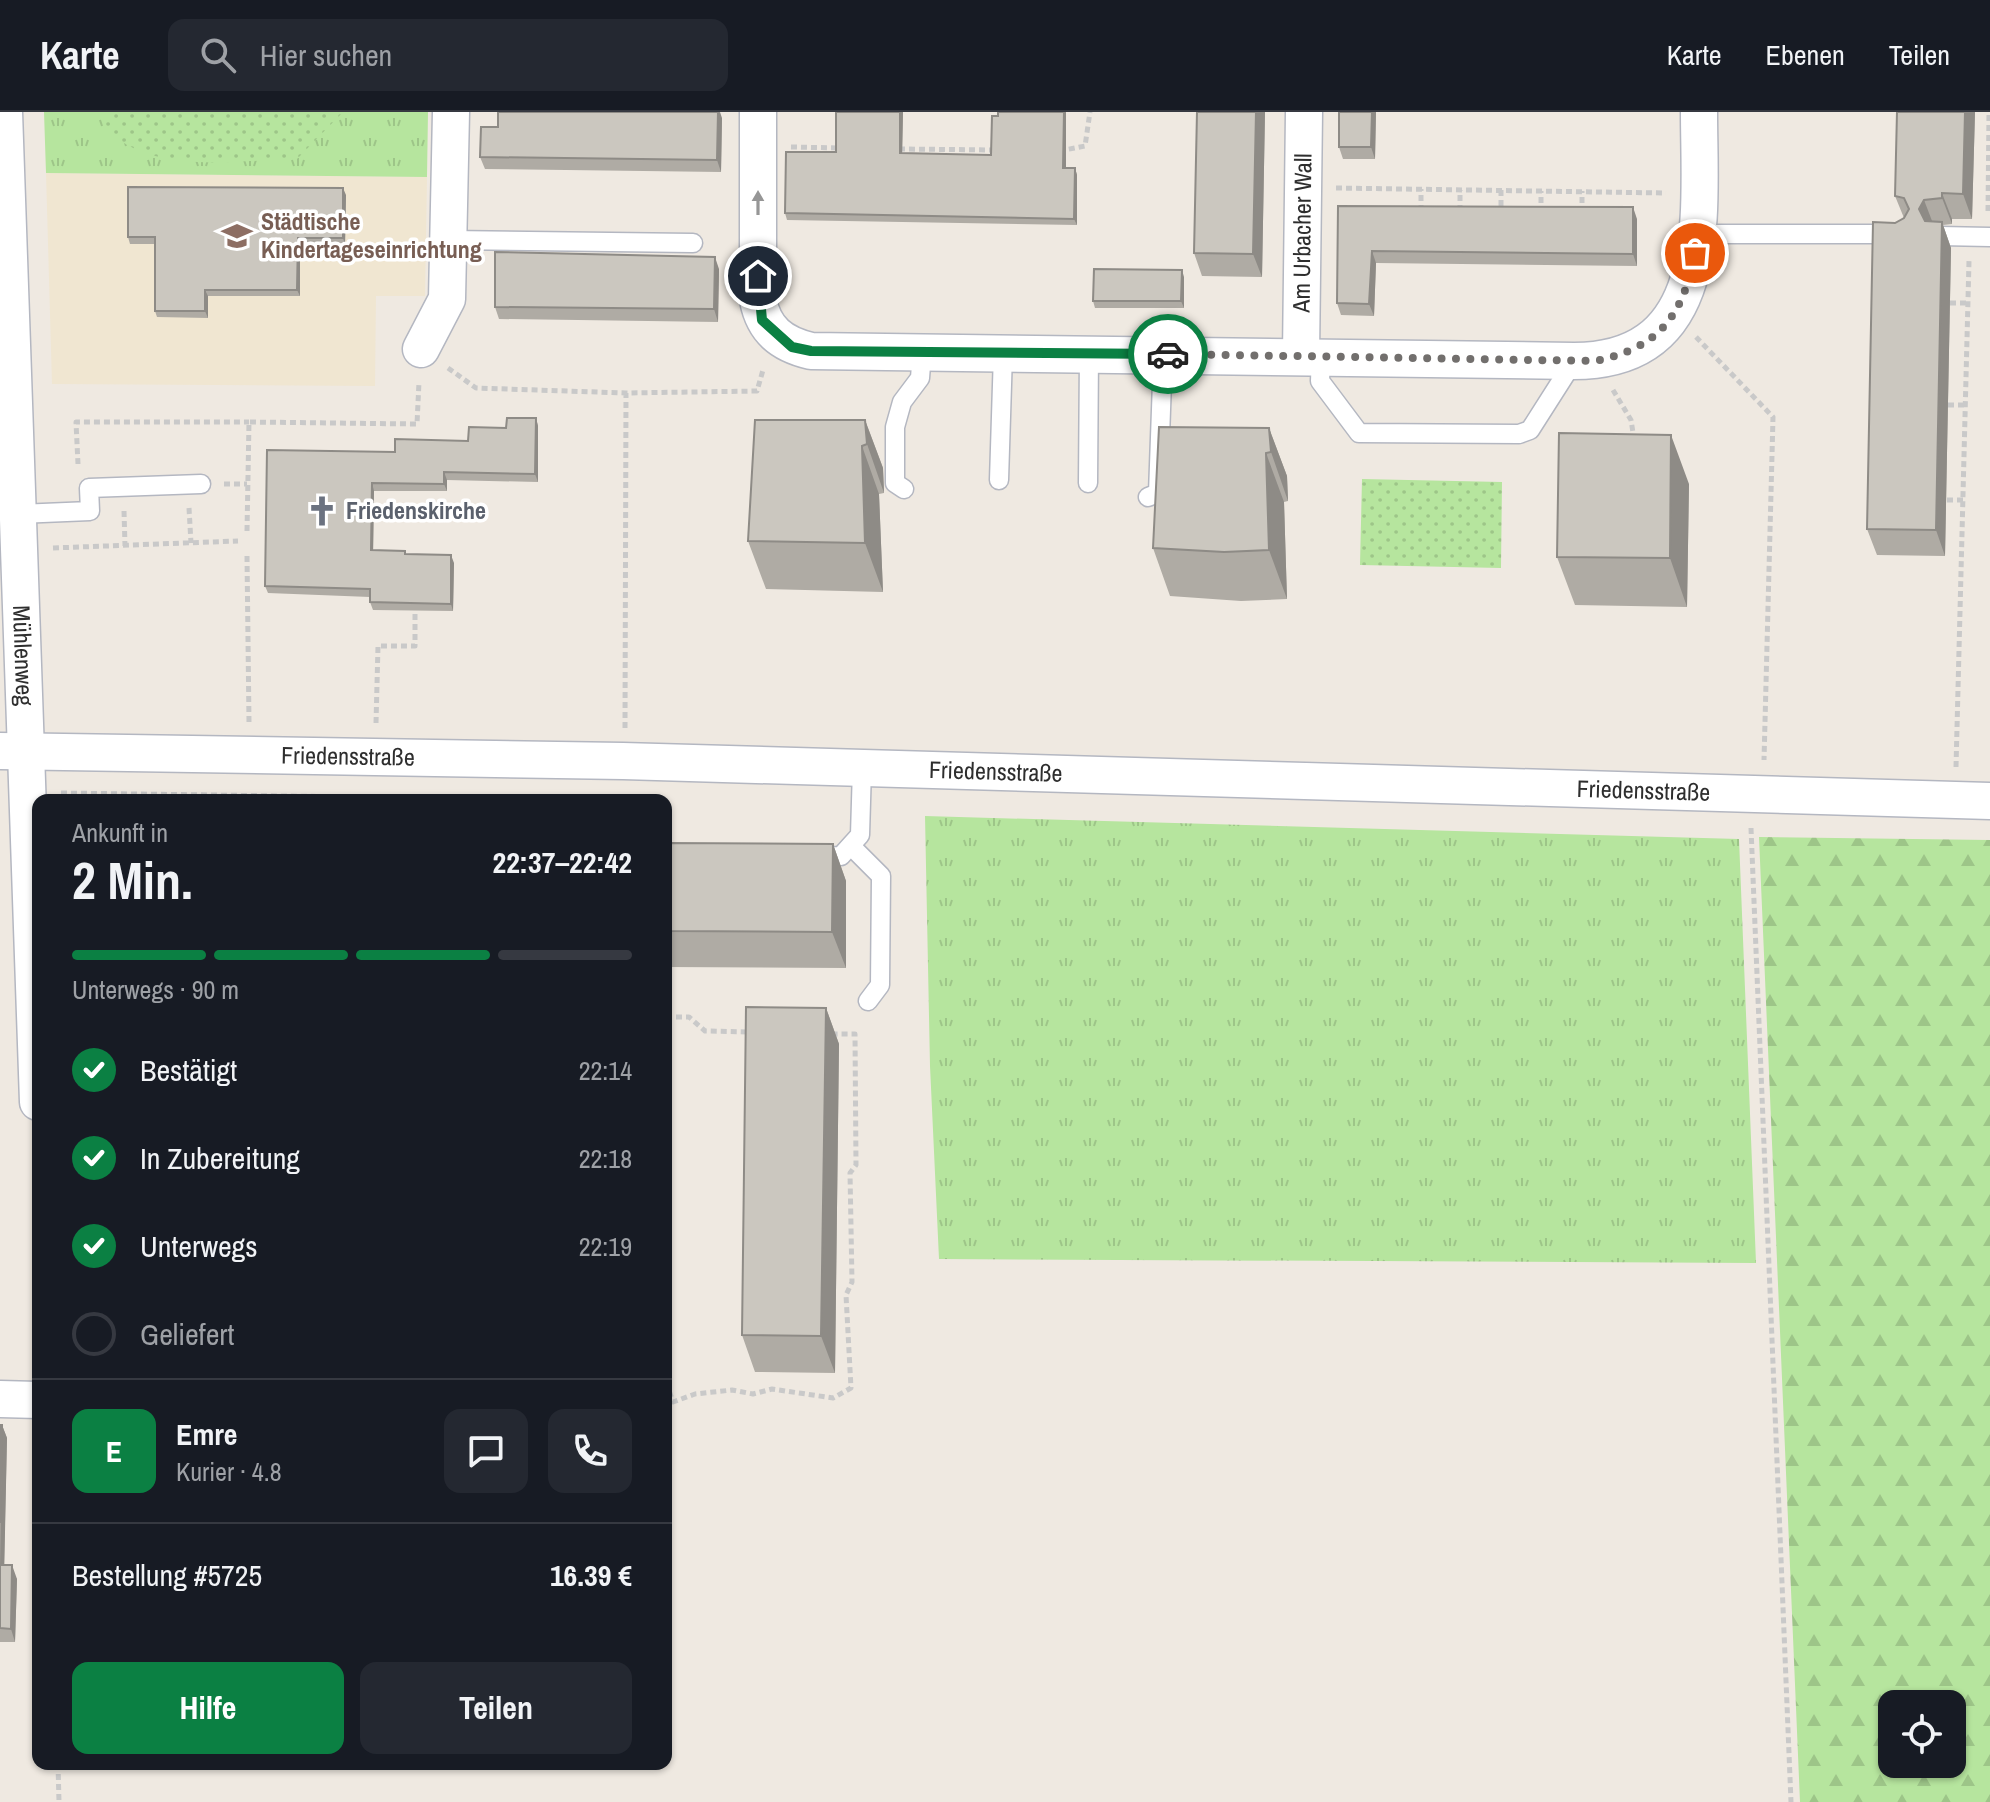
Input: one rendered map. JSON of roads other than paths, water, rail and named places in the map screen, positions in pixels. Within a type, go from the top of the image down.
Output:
[{"type":"street","name":"Mühlenweg","points":[[4,112],[20,550],[14,752],[32,832]]},
{"type":"street","points":[[421,349],[447,299],[451,112]]},
{"type":"street","name":"Am Urbacher Wall","points":[[1304,112],[1303,187],[1311,355]]},
{"type":"street","points":[[758,129],[758,300],[762,320],[792,347],[811,351],[1311,355],[1585,361],[1637,350],[1671,320],[1685,296],[1699,234],[1699,112]]},
{"type":"street","name":"Friedensstraße","points":[[14,752],[623,761],[1973,801]]},
{"type":"street","points":[[0,1399],[32,1400]]},
{"type":"lane","points":[[1699,234],[1907,234]]},
{"type":"lane","points":[[1940,236],[1982,237]]},
{"type":"lane","points":[[449,240],[693,243]]},
{"type":"lane","points":[[904,489],[895,483],[895,427],[902,402],[920,378],[922,352]]},
{"type":"lane","points":[[999,480],[1003,353]]},
{"type":"lane","points":[[1088,483],[1089,353]]},
{"type":"lane","points":[[1148,497],[1158,493],[1163,354]]},
{"type":"lane","points":[[1311,355],[1320,381],[1359,433],[1519,434],[1530,430],[1585,361]]},
{"type":"lane","points":[[19,514],[90,511],[89,488],[201,484]]},
{"type":"lane","points":[[789,857],[841,856],[852,847],[860,835],[862,768]]},
{"type":"lane","points":[[852,847],[881,876],[880,985],[868,1001]]},
{"type":"place","name":"Städtische Kindertageseinrichtung","points":[[237,236]]},
{"type":"place","name":"Friedenskirche","points":[[322,511]]}]
